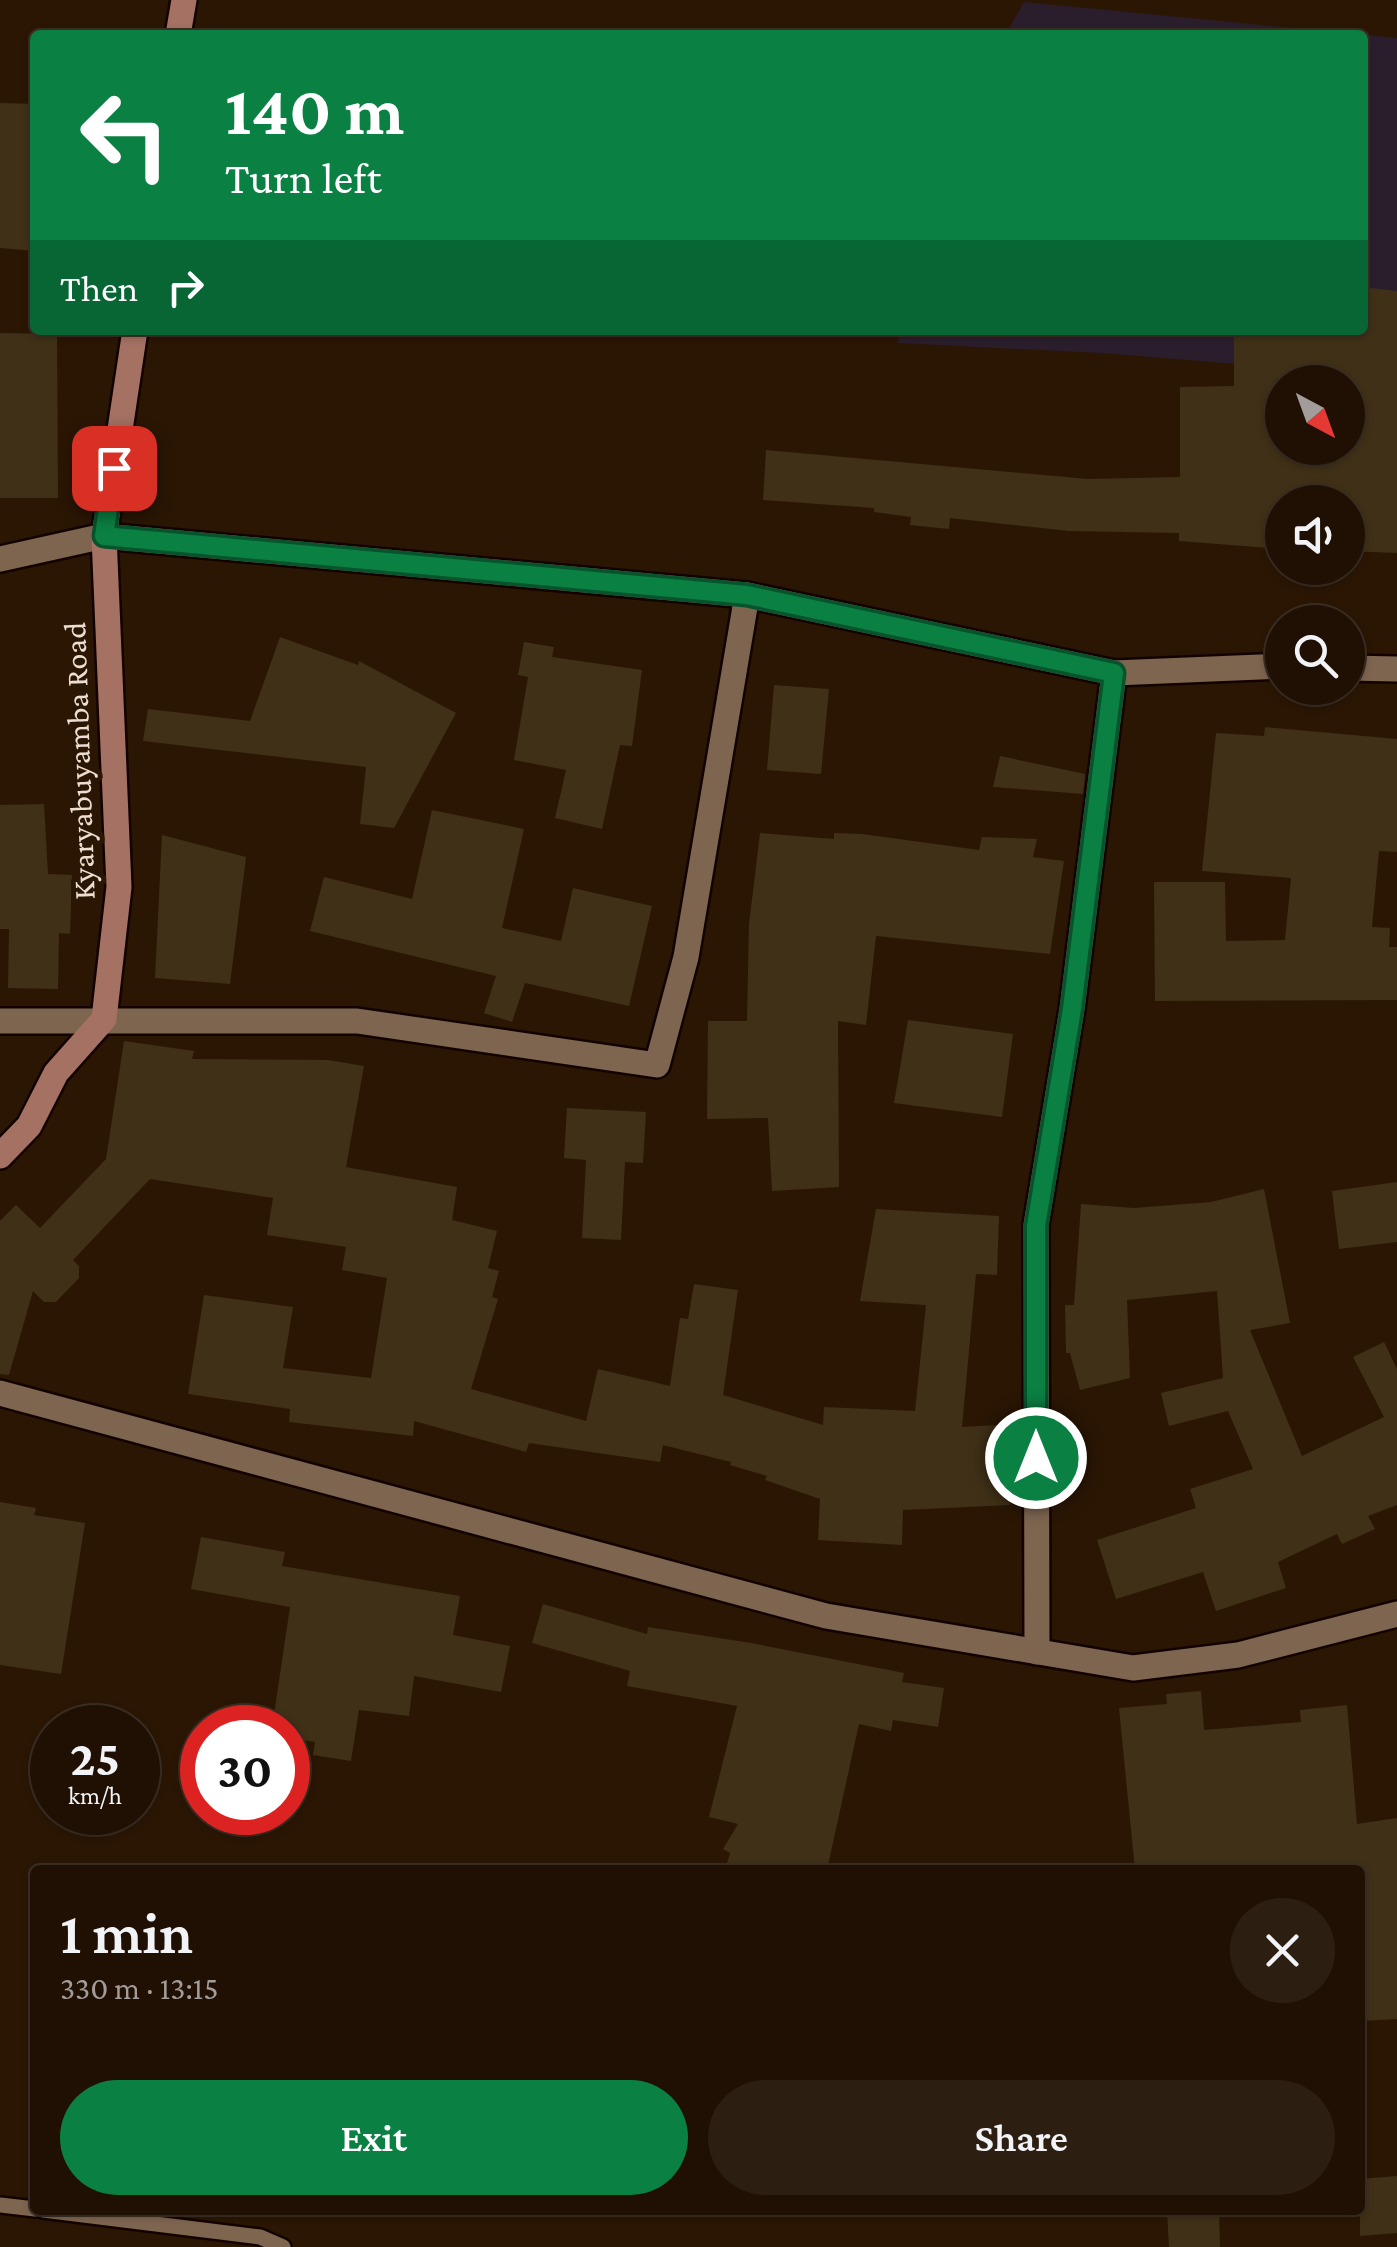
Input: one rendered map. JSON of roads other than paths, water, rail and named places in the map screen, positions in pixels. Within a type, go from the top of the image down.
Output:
[{"type":"street","points":[[179,30],[184,0]]},
{"type":"street","name":"Kyaryabuyamba Road","points":[[104,1019],[120,887],[104,536],[134,335]]},
{"type":"street","points":[[0,560],[104,536],[747,595],[1114,673],[1265,667]]},
{"type":"street","points":[[0,1020],[357,1021],[657,1065],[686,958],[747,595]]},
{"type":"street","points":[[1365,668],[1397,669]]},
{"type":"street","points":[[1037,1652],[1036,1226],[1072,1009],[1114,673]]},
{"type":"street","points":[[0,1156],[28,1126],[56,1072],[104,1019]]},
{"type":"street","points":[[0,1394],[826,1616],[1133,1668],[1186,1664],[1330,1634],[1397,1614]]},
{"type":"lane","points":[[0,2205],[30,2208]]},
{"type":"lane","points":[[83,2215],[260,2237],[283,2247]]}]
